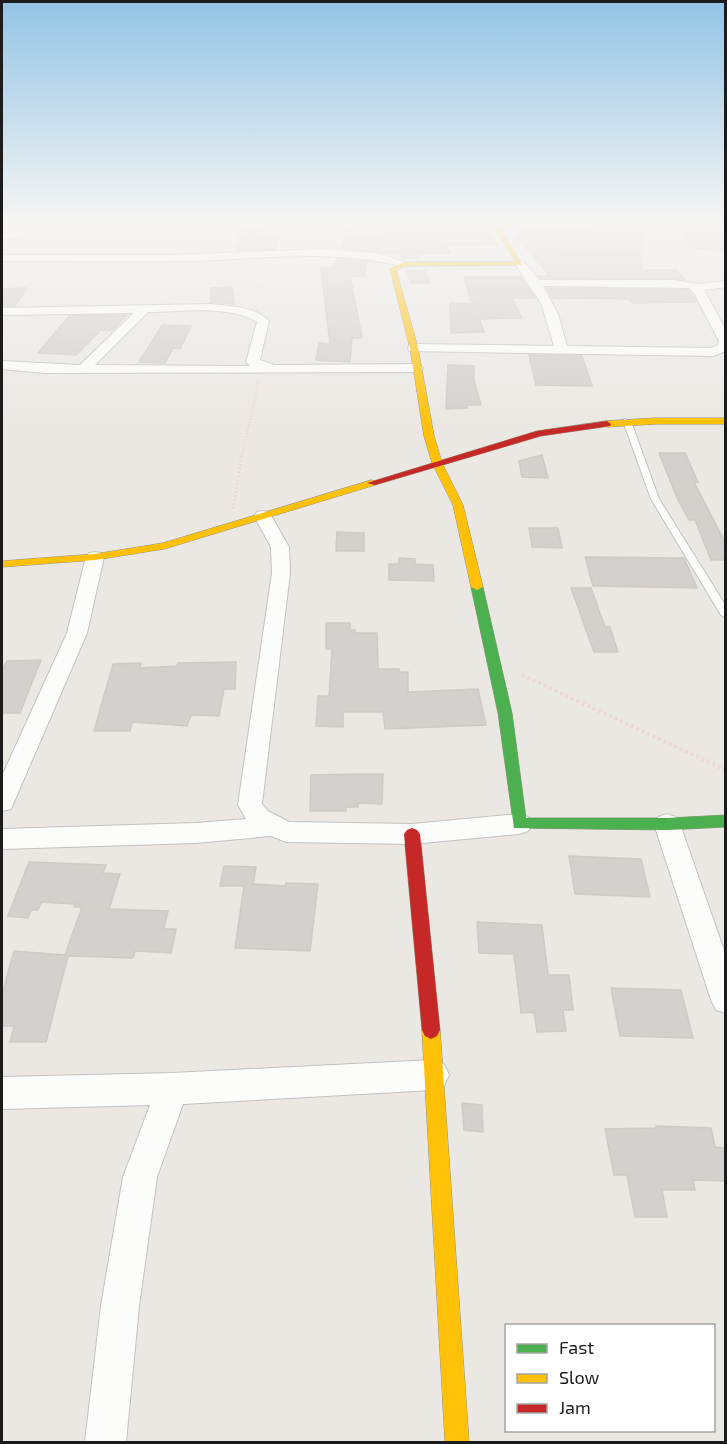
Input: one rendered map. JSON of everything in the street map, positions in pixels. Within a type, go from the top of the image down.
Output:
[{"type":"street","points":[[398,289],[414,348],[429,436],[437,463],[458,505],[494,657],[505,713],[519,824]]},
{"type":"street","points":[[540,289],[556,324],[561,349]]},
{"type":"street","points":[[414,348],[712,352],[722,349],[725,341],[698,289]]},
{"type":"street","points":[[2,311],[212,308],[243,311],[257,315],[263,321],[253,362],[275,369]]},
{"type":"street","points":[[84,369],[146,309]]},
{"type":"street","points":[[2,365],[84,369],[416,369]]},
{"type":"street","points":[[2,564],[137,552],[540,433],[583,425],[627,421],[726,421]]},
{"type":"street","points":[[262,516],[280,547],[281,573],[250,806],[259,818],[271,826],[286,832],[412,834],[519,824],[666,824],[726,821]]},
{"type":"street","points":[[2,802],[77,633],[95,557]]},
{"type":"street","points":[[666,824],[726,1000]]},
{"type":"street","points":[[2,839],[196,833],[271,826]]},
{"type":"street","points":[[412,834],[423,931],[457,1443]]},
{"type":"street","points":[[2,1093],[172,1089],[433,1075]]},
{"type":"street","points":[[105,1443],[120,1306],[140,1177],[172,1089]]},
{"type":"lane","points":[[627,421],[655,499],[726,615]]},
{"type":"path","points":[[268,289],[274,292]]},
{"type":"path","points":[[228,527],[237,492],[238,470],[245,436],[256,395],[257,370]]},
{"type":"path","points":[[494,657],[519,673],[542,682],[592,709],[726,770]]},
{"type":"building","points":[[2,289],[26,289],[15,306],[2,306]]},
{"type":"building","points":[[211,289],[232,289],[234,304],[211,302]]},
{"type":"building","points":[[324,289],[353,289],[362,338],[352,338],[350,362],[316,360],[319,343],[330,344]]},
{"type":"building","points":[[468,289],[529,289],[535,298],[512,298],[522,318],[479,319],[484,332],[451,333],[450,303],[472,304]]},
{"type":"building","points":[[548,289],[688,290],[696,302],[633,303],[630,299],[552,298]]},
{"type":"building","points":[[127,315],[113,330],[101,330],[76,355],[38,353],[69,316]]},
{"type":"building","points":[[162,325],[191,326],[180,349],[173,348],[165,363],[139,362]]},
{"type":"building","points":[[529,355],[582,356],[592,386],[536,385]]},
{"type":"building","points":[[448,365],[474,366],[474,381],[481,405],[446,409]]},
{"type":"building","points":[[659,453],[685,453],[698,482],[694,482],[726,544],[726,560],[711,560],[695,520],[689,520],[678,500]]},
{"type":"building","points":[[542,455],[548,478],[522,477],[519,461]]},
{"type":"building","points":[[529,528],[558,528],[562,548],[532,547]]},
{"type":"building","points":[[337,532],[364,533],[364,551],[336,551]]},
{"type":"building","points":[[585,557],[684,558],[697,588],[593,586]]},
{"type":"building","points":[[399,558],[415,559],[415,564],[433,565],[434,581],[389,580],[389,564],[399,564]]},
{"type":"building","points":[[571,588],[591,588],[605,627],[610,627],[618,652],[594,652]]},
{"type":"building","points":[[326,623],[350,623],[350,630],[355,630],[355,633],[377,633],[378,669],[399,669],[399,672],[408,672],[408,692],[478,689],[486,725],[385,729],[383,712],[343,712],[343,727],[316,726],[318,696],[329,696],[332,649],[326,649]]},
{"type":"building","points":[[41,660],[20,713],[2,713],[2,670],[7,661]]},
{"type":"building","points":[[236,662],[235,689],[224,689],[219,716],[191,715],[187,726],[132,722],[130,731],[94,731],[113,664],[141,663],[140,668],[177,666],[178,663]]},
{"type":"building","points":[[383,774],[382,804],[358,803],[358,807],[346,807],[346,811],[310,811],[311,775]]},
{"type":"building","points":[[569,856],[641,859],[650,897],[575,894]]},
{"type":"building","points":[[29,862],[106,865],[103,873],[120,874],[109,909],[168,911],[164,929],[176,929],[171,953],[135,951],[133,958],[68,956],[46,1042],[10,1042],[14,1026],[2,1026],[2,994],[14,951],[65,955],[82,907],[74,907],[75,904],[41,902],[38,910],[31,910],[28,918],[8,916]]},
{"type":"building","points":[[224,866],[256,867],[253,884],[285,886],[286,883],[318,884],[310,951],[235,948],[244,886],[220,886]]},
{"type":"building","points":[[477,922],[542,925],[548,975],[569,975],[573,1010],[563,1010],[566,1031],[537,1032],[534,1012],[521,1013],[514,954],[479,953]]},
{"type":"building","points":[[611,988],[681,990],[693,1038],[620,1036]]},
{"type":"building","points":[[462,1103],[482,1105],[483,1132],[464,1130]]},
{"type":"building","points":[[656,1126],[711,1128],[715,1147],[726,1148],[726,1181],[693,1180],[695,1190],[662,1190],[667,1217],[635,1217],[627,1175],[614,1175],[605,1129],[656,1128]]},
{"type":"traffic: fast","points":[[477,587],[505,713],[519,824],[667,824],[726,821]]},
{"type":"traffic: slow","points":[[398,289],[414,348],[429,436],[437,463],[458,505],[477,587]]},
{"type":"traffic: slow","points":[[607,424],[726,421]]},
{"type":"traffic: slow","points":[[2,564],[95,557],[164,546],[372,483]]},
{"type":"traffic: slow","points":[[431,1030],[457,1442]]},
{"type":"traffic: jam","points":[[372,483],[540,433],[607,424]]},
{"type":"traffic: jam","points":[[412,834],[431,1030]]}]
